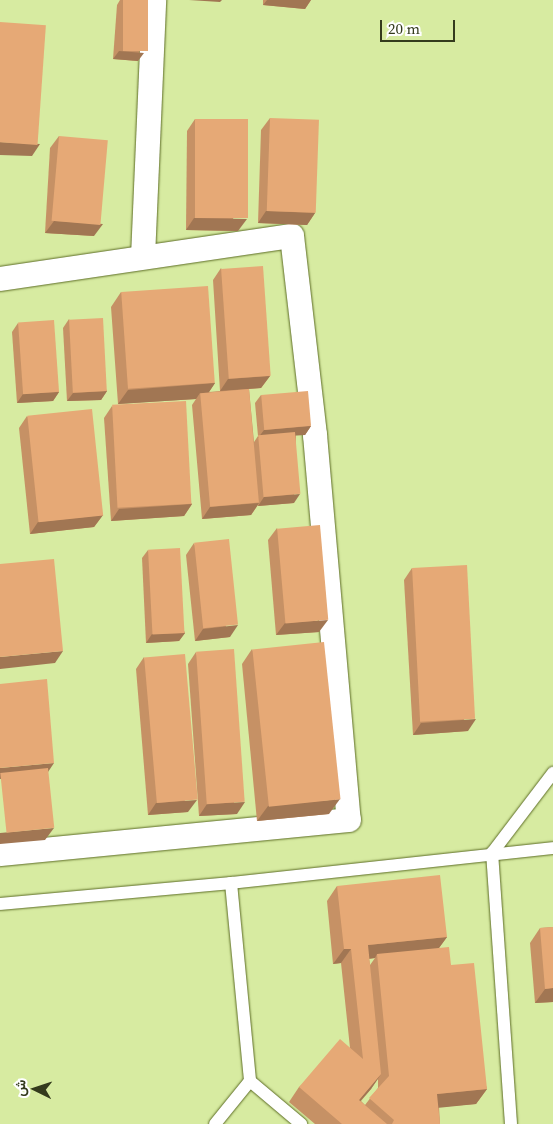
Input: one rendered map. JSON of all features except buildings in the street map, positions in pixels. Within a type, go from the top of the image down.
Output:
[{"type":"street","points":[[143,257],[154,0]]},
{"type":"street","points":[[0,279],[292,236],[315,435],[349,820],[0,854]]},
{"type":"lane","points":[[511,1124],[492,853],[553,773]]},
{"type":"lane","points":[[0,904],[553,848]]},
{"type":"lane","points":[[230,882],[250,1080],[302,1124]]},
{"type":"lane","points":[[215,1124],[250,1080]]}]
